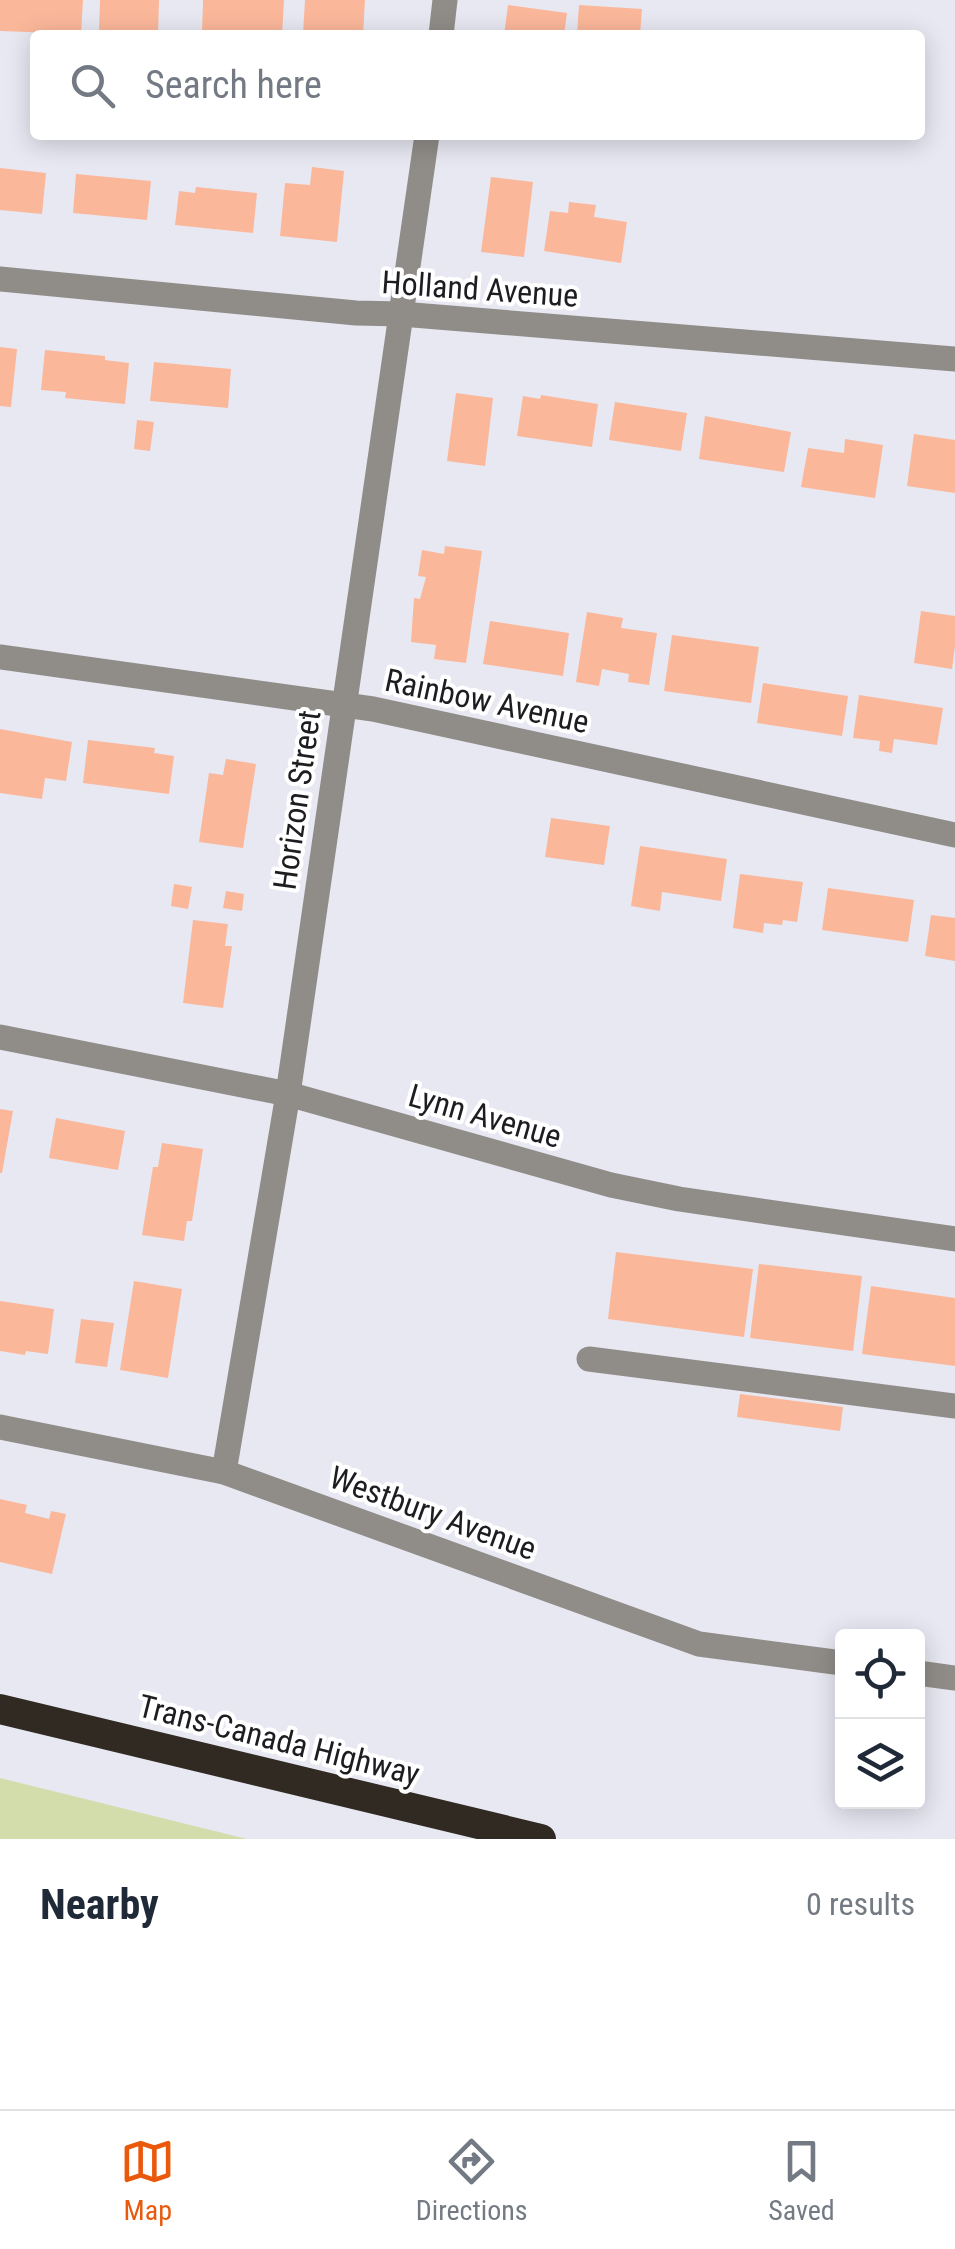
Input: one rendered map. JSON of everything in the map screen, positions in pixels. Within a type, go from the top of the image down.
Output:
[{"type":"highway","name":"Trans-Canada Highway","points":[[0,1709],[540,1839]]},
{"type":"street","points":[[442,30],[445,0]]},
{"type":"street","name":"Horizon Street","points":[[224,1472],[288,1094],[425,140]]},
{"type":"street","name":"Holland Avenue","points":[[0,279],[356,312],[955,359]]},
{"type":"street","name":"Rainbow Avenue","points":[[0,657],[373,709],[955,836]]},
{"type":"street","name":"Lynn Avenue","points":[[0,1037],[288,1094],[628,1189],[955,1239]]},
{"type":"street","points":[[589,1359],[955,1406]]},
{"type":"street","name":"Westbury Avenue","points":[[0,1427],[224,1472],[699,1644],[835,1662]]},
{"type":"street","points":[[925,1674],[955,1678]]},
{"type":"green space","points":[[0,1778],[247,1839],[0,1839]]},
{"type":"building","points":[[0,0],[83,0],[81,30],[0,31]]},
{"type":"building","points":[[100,0],[159,0],[158,30],[99,30]]},
{"type":"building","points":[[203,0],[284,0],[282,30],[202,30]]},
{"type":"building","points":[[305,0],[365,0],[363,30],[303,30]]},
{"type":"building","points":[[508,5],[567,13],[565,30],[505,30]]},
{"type":"building","points":[[579,5],[642,9],[640,30],[577,30]]},
{"type":"building","points":[[312,167],[344,171],[337,242],[280,236],[285,183],[310,185]]},
{"type":"building","points":[[0,168],[46,173],[42,214],[0,210]]},
{"type":"building","points":[[76,174],[151,181],[147,220],[73,213]]},
{"type":"building","points":[[491,177],[533,182],[524,257],[481,252]]},
{"type":"building","points":[[196,187],[257,193],[253,233],[175,225],[179,191],[195,193]]},
{"type":"building","points":[[569,202],[596,205],[594,217],[627,222],[621,263],[544,251],[550,211],[568,213]]},
{"type":"building","points":[[0,347],[17,349],[11,407],[0,406]]},
{"type":"building","points":[[45,350],[105,356],[105,360],[129,363],[125,404],[65,398],[66,392],[41,390]]},
{"type":"building","points":[[154,362],[231,369],[228,408],[150,401]]},
{"type":"building","points":[[456,393],[493,398],[485,466],[447,461]]},
{"type":"building","points":[[541,395],[598,404],[592,447],[517,436],[523,396],[540,399]]},
{"type":"building","points":[[615,402],[687,413],[681,451],[609,440]]},
{"type":"building","points":[[705,416],[791,432],[784,472],[699,459]]},
{"type":"building","points":[[137,420],[154,422],[150,451],[134,449]]},
{"type":"building","points":[[914,434],[955,440],[955,493],[907,486]]},
{"type":"building","points":[[845,439],[883,445],[875,498],[801,487],[808,448],[844,453]]},
{"type":"building","points":[[445,546],[482,551],[466,663],[434,659],[436,645],[411,642],[414,598],[420,599],[426,577],[418,576],[422,550],[444,554]]},
{"type":"building","points":[[921,611],[955,616],[952,669],[914,663]]},
{"type":"building","points":[[587,612],[623,618],[621,628],[657,633],[649,685],[628,682],[629,674],[602,669],[599,686],[576,682]]},
{"type":"building","points":[[490,621],[569,633],[563,676],[483,664]]},
{"type":"building","points":[[672,635],[759,647],[751,703],[664,691]]},
{"type":"building","points":[[763,683],[848,696],[842,736],[757,723]]},
{"type":"building","points":[[859,695],[943,708],[937,745],[894,739],[892,753],[879,751],[880,741],[853,738]]},
{"type":"building","points":[[0,729],[72,742],[66,781],[45,778],[42,799],[0,793]]},
{"type":"building","points":[[88,740],[155,748],[154,753],[174,756],[169,794],[83,783]]},
{"type":"building","points":[[226,759],[256,764],[243,848],[199,842],[209,773],[223,775]]},
{"type":"building","points":[[551,818],[610,826],[604,865],[545,857]]},
{"type":"building","points":[[640,846],[727,859],[721,901],[662,892],[660,911],[631,906]]},
{"type":"building","points":[[740,874],[803,882],[797,922],[764,923],[763,933],[733,928]]},
{"type":"building","points":[[174,884],[192,887],[188,909],[171,906]]},
{"type":"building","points":[[828,888],[914,900],[908,942],[822,930]]},
{"type":"building","points":[[226,891],[244,894],[242,911],[223,908]]},
{"type":"building","points":[[931,915],[955,918],[955,961],[925,956]]},
{"type":"building","points":[[193,920],[228,924],[225,946],[232,946],[223,1008],[183,1003]]},
{"type":"building","points":[[0,1109],[13,1111],[2,1173],[0,1173]]},
{"type":"building","points":[[56,1118],[125,1131],[118,1170],[49,1158]]},
{"type":"building","points":[[162,1143],[203,1149],[192,1221],[187,1221],[184,1241],[142,1235],[153,1167],[158,1167]]},
{"type":"building","points":[[616,1252],[753,1269],[744,1337],[608,1319]]},
{"type":"building","points":[[759,1264],[862,1276],[853,1351],[750,1338]]},
{"type":"building","points":[[134,1281],[182,1289],[168,1378],[120,1370]]},
{"type":"building","points":[[871,1286],[955,1298],[955,1366],[862,1354]]},
{"type":"building","points":[[0,1301],[54,1309],[48,1354],[0,1351]]},
{"type":"building","points":[[81,1319],[114,1323],[107,1367],[75,1363]]},
{"type":"building","points":[[740,1394],[843,1407],[840,1431],[737,1417]]},
{"type":"building","points":[[0,1499],[27,1505],[25,1513],[49,1519],[51,1511],[66,1514],[52,1574],[0,1562]]}]
